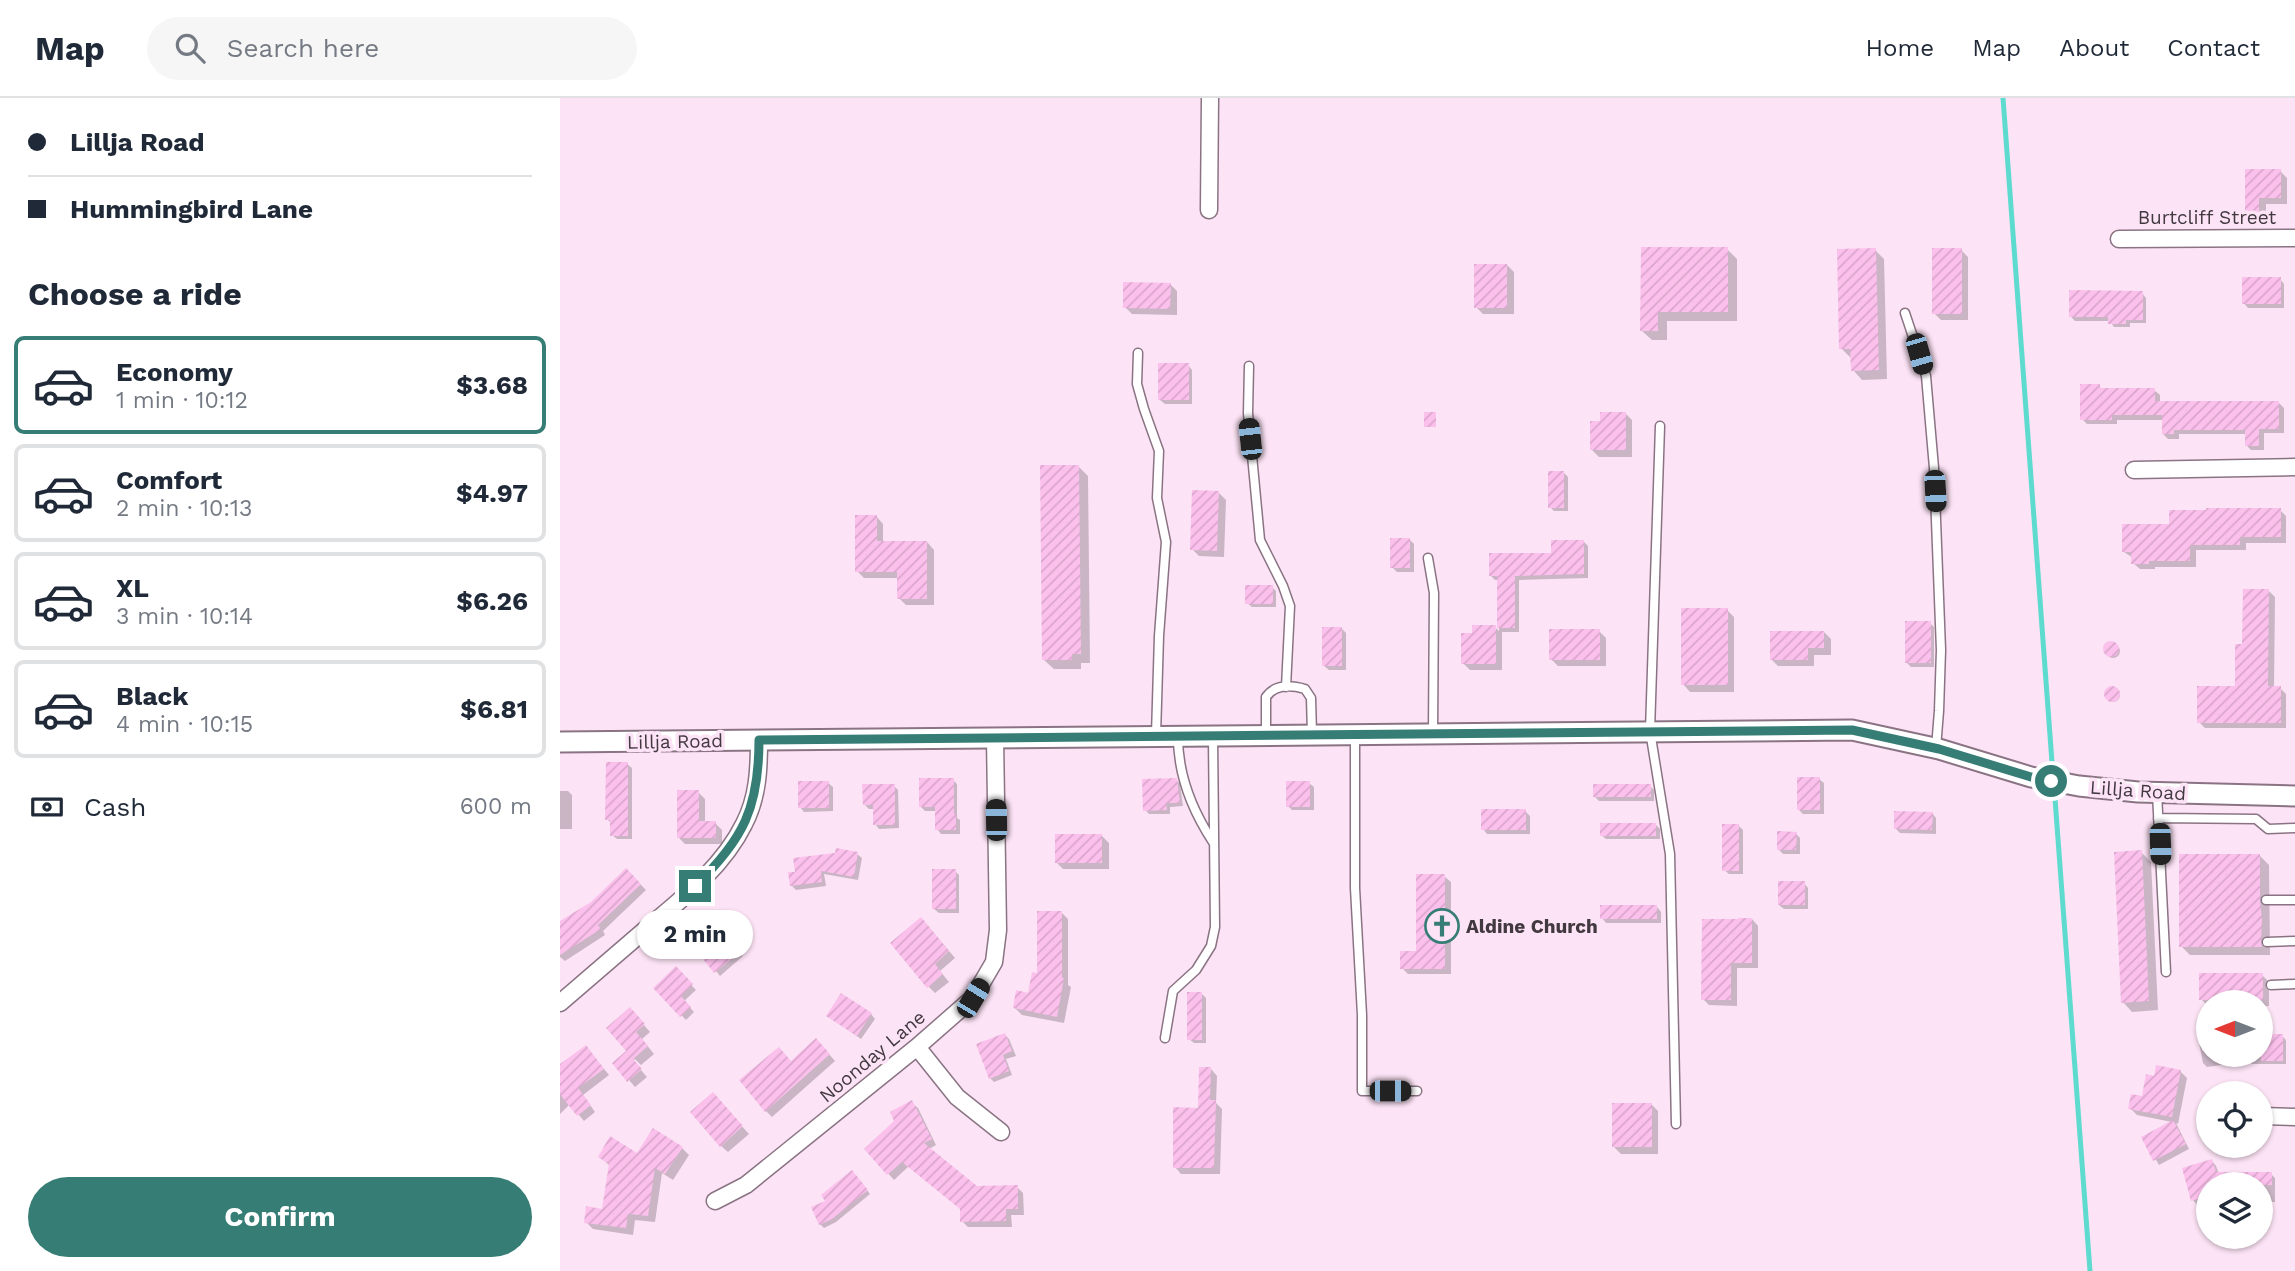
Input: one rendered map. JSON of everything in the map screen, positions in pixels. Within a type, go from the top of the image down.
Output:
[{"type":"street","points":[[1209,210],[1210,98]]},
{"type":"street","name":"Burtcliff Street","points":[[2119,239],[2295,238]]},
{"type":"street","points":[[2134,470],[2295,467]]},
{"type":"street","name":"Lillja Road","points":[[560,742],[1852,730],[1936,748],[2031,777],[2071,785],[2157,793],[2295,796]]},
{"type":"street","name":"Noonday Lane","points":[[715,1201],[747,1185],[973,998],[994,962],[998,930],[995,737]]},
{"type":"street","points":[[560,1003],[678,902],[727,853],[746,821],[756,790],[759,776],[759,740]]},
{"type":"street","points":[[917,1047],[957,1097],[1001,1132]]},
{"type":"street","points":[[2273,1116],[2295,1116]]},
{"type":"lane","points":[[1905,313],[1926,376],[1934,468],[1941,650],[1940,711],[1936,748]]},
{"type":"lane","points":[[1138,353],[1137,384],[1159,451],[1157,498],[1166,542],[1159,636],[1156,736]]},
{"type":"lane","points":[[1249,366],[1248,414],[1260,540],[1290,606],[1286,687]]},
{"type":"lane","points":[[1660,425],[1650,731],[1670,854],[1675,1124]]},
{"type":"lane","points":[[1428,558],[1434,593],[1433,733]]},
{"type":"lane","points":[[1266,734],[1266,697],[1274,688],[1286,687],[1305,689],[1311,698],[1312,734]]},
{"type":"lane","points":[[1355,734],[1355,888],[1363,1091],[1417,1091]]},
{"type":"lane","points":[[1178,735],[1178,751],[1186,789],[1197,817],[1214,845]]},
{"type":"lane","points":[[1165,1038],[1173,991],[1196,970],[1211,946],[1215,927],[1213,735]]},
{"type":"lane","points":[[2157,793],[2165,972]]},
{"type":"lane","points":[[2158,818],[2256,819],[2268,830],[2295,828]]},
{"type":"lane","points":[[2266,900],[2295,900]]},
{"type":"lane","points":[[2267,942],[2295,941]]},
{"type":"lane","points":[[2271,985],[2295,984]]},
{"type":"building","points":[[2245,169],[2281,169],[2281,198],[2259,198],[2259,217],[2245,217]]},
{"type":"building","points":[[1641,247],[1728,247],[1728,312],[1658,312],[1658,331],[1640,331]]},
{"type":"building","points":[[1876,248],[1879,370],[1851,371],[1850,349],[1839,349],[1837,249]]},
{"type":"building","points":[[1932,248],[1962,248],[1962,314],[1932,314]]},
{"type":"building","points":[[1474,264],[1507,264],[1507,308],[1474,308]]},
{"type":"building","points":[[2242,277],[2281,277],[2281,304],[2242,304]]},
{"type":"building","points":[[1123,282],[1171,283],[1170,309],[1123,308]]},
{"type":"building","points":[[2069,290],[2143,291],[2143,320],[2108,324],[2108,317],[2069,317]]},
{"type":"building","points":[[1158,363],[1189,363],[1189,400],[1158,400]]},
{"type":"building","points":[[2080,384],[2100,384],[2100,388],[2155,388],[2155,401],[2279,401],[2279,429],[2259,429],[2259,446],[2245,446],[2245,430],[2174,430],[2174,434],[2162,434],[2162,415],[2112,415],[2112,420],[2080,420]]},
{"type":"building","points":[[1424,412],[1436,412],[1436,427],[1424,427]]},
{"type":"building","points":[[1600,412],[1626,412],[1626,450],[1590,450],[1590,421],[1600,421]]},
{"type":"building","points":[[1040,465],[1079,465],[1081,654],[1072,654],[1072,660],[1042,660]]},
{"type":"building","points":[[1548,471],[1564,471],[1564,508],[1548,508]]},
{"type":"building","points":[[1192,490],[1219,491],[1217,551],[1190,550]]},
{"type":"building","points":[[2281,508],[2281,537],[2240,537],[2240,545],[2190,545],[2190,561],[2131,564],[2131,552],[2122,552],[2122,524],[2169,524],[2169,510]]},
{"type":"building","points":[[855,515],[877,515],[877,541],[927,541],[927,599],[897,599],[897,572],[855,572]]},
{"type":"building","points":[[1390,538],[1410,538],[1410,568],[1390,568]]},
{"type":"building","points":[[1551,540],[1584,540],[1584,574],[1515,576],[1515,628],[1497,628],[1497,576],[1489,576],[1489,553],[1551,553]]},
{"type":"building","points":[[1245,585],[1273,585],[1273,604],[1245,604]]},
{"type":"building","points":[[2243,589],[2269,589],[2268,686],[2281,686],[2281,723],[2197,723],[2197,686],[2235,686],[2235,644],[2242,644]]},
{"type":"building","points":[[1681,608],[1728,608],[1728,685],[1681,685]]},
{"type":"building","points":[[1905,621],[1931,621],[1931,663],[1905,663]]},
{"type":"building","points":[[1472,625],[1496,625],[1496,664],[1461,664],[1461,633],[1472,633]]},
{"type":"building","points":[[1322,627],[1342,627],[1342,666],[1322,666]]},
{"type":"building","points":[[1549,629],[1600,629],[1600,660],[1549,660]]},
{"type":"building","points":[[1770,631],[1824,631],[1824,648],[1808,648],[1808,660],[1770,660]]},
{"type":"building","points":[[2108,641],[2114,641],[2119,649],[2117,655],[2108,657],[2103,652],[2103,646]]},
{"type":"building","points":[[2109,686],[2115,686],[2120,694],[2118,700],[2109,702],[2104,697],[2104,691]]},
{"type":"building","points":[[606,762],[628,762],[628,836],[610,836],[610,820],[605,820]]},
{"type":"building","points":[[1797,777],[1820,777],[1820,810],[1797,810]]},
{"type":"building","points":[[919,778],[954,778],[956,830],[935,830],[935,807],[919,807]]},
{"type":"building","points":[[1177,778],[1180,803],[1166,803],[1167,810],[1143,811],[1142,779]]},
{"type":"building","points":[[798,781],[829,781],[829,808],[798,808]]},
{"type":"building","points":[[1286,781],[1310,781],[1310,807],[1286,807]]},
{"type":"building","points":[[862,784],[895,784],[895,825],[873,825],[873,805],[863,805]]},
{"type":"building","points":[[1593,784],[1651,784],[1651,797],[1593,797]]},
{"type":"building","points":[[677,790],[699,790],[699,821],[716,821],[716,838],[677,838]]},
{"type":"building","points":[[1481,809],[1526,809],[1526,830],[1481,830]]},
{"type":"building","points":[[1894,811],[1933,812],[1932,830],[1894,829]]},
{"type":"building","points":[[1600,823],[1656,823],[1656,836],[1600,836]]},
{"type":"building","points":[[1722,824],[1739,824],[1739,871],[1722,871]]},
{"type":"building","points":[[1777,831],[1797,832],[1796,850],[1777,850]]},
{"type":"building","points":[[1055,834],[1102,834],[1102,863],[1055,863]]},
{"type":"building","points":[[836,848],[858,852],[854,877],[821,871],[822,882],[790,886],[788,872],[795,872],[793,858],[835,853]]},
{"type":"building","points":[[2142,850],[2149,1001],[2121,1003],[2114,852]]},
{"type":"building","points":[[2179,854],[2260,854],[2262,947],[2179,947]]},
{"type":"building","points":[[626,868],[641,884],[598,925],[601,929],[560,955],[560,921],[591,902]]},
{"type":"building","points":[[932,869],[956,869],[956,909],[932,909]]},
{"type":"building","points":[[1416,874],[1445,874],[1445,969],[1400,969],[1400,951],[1416,951]]},
{"type":"building","points":[[1778,881],[1805,881],[1805,905],[1778,905]]},
{"type":"building","points":[[1600,905],[1657,905],[1657,919],[1600,919]]},
{"type":"building","points":[[1037,911],[1062,911],[1064,978],[1057,1017],[1013,1008],[1016,990],[1028,993],[1032,972],[1037,973]]},
{"type":"building","points":[[921,917],[949,951],[935,964],[943,974],[927,988],[890,943]]},
{"type":"building","points":[[1752,918],[1752,963],[1731,963],[1731,1000],[1701,1000],[1702,919]]},
{"type":"building","points":[[722,928],[741,951],[714,973],[696,950]]},
{"type":"building","points":[[676,966],[693,984],[681,996],[691,1007],[680,1017],[653,988]]},
{"type":"building","points":[[2199,973],[2263,973],[2263,990],[2199,990]]},
{"type":"building","points":[[1187,992],[1202,992],[1202,1040],[1187,1040]]},
{"type":"building","points":[[841,993],[872,1013],[857,1036],[826,1016]]},
{"type":"building","points":[[630,1007],[645,1024],[636,1032],[648,1046],[633,1059],[606,1028]]},
{"type":"building","points":[[1005,1033],[1012,1051],[1003,1055],[1009,1071],[989,1079],[976,1044]]},
{"type":"building","points":[[2273,1034],[2283,1034],[2283,1061],[2273,1061]]},
{"type":"building","points":[[816,1038],[830,1054],[765,1112],[739,1080],[779,1047],[791,1061]]},
{"type":"building","points":[[586,1045],[604,1069],[578,1088],[591,1105],[577,1116],[560,1094],[560,1064]]},
{"type":"building","points":[[626,1051],[642,1069],[627,1082],[612,1063]]},
{"type":"building","points":[[2156,1065],[2181,1070],[2172,1117],[2128,1109],[2131,1094],[2142,1096],[2146,1074],[2154,1076]]},
{"type":"building","points":[[1199,1067],[1211,1067],[1210,1100],[1216,1100],[1214,1168],[1173,1168],[1173,1107],[1198,1108]]},
{"type":"building","points":[[713,1092],[743,1126],[720,1147],[690,1112]]},
{"type":"building","points":[[912,1100],[932,1139],[924,1143],[977,1186],[1018,1185],[1018,1209],[1006,1209],[1006,1221],[960,1222],[960,1209],[902,1162],[887,1175],[864,1149],[894,1121],[890,1112]]},
{"type":"building","points":[[1612,1103],[1652,1103],[1652,1147],[1612,1147]]},
{"type":"building","points":[[2173,1120],[2186,1144],[2153,1161],[2141,1137]]},
{"type":"building","points":[[653,1128],[683,1147],[665,1174],[655,1168],[648,1216],[628,1214],[626,1228],[584,1223],[586,1206],[602,1209],[609,1164],[598,1157],[610,1136],[637,1153]]},
{"type":"building","points":[[2212,1159],[2216,1172],[2196,1172],[2196,1200],[2191,1201],[2182,1168]]},
{"type":"building","points":[[852,1170],[868,1190],[832,1219],[819,1225],[811,1207],[825,1201],[821,1195]]},
{"type":"waterway","points":[[2003,98],[2053,776]]},
{"type":"waterway","points":[[2054,785],[2090,1271]]},
{"type":"place","name":"Aldine Church","points":[[1442,926]]},
{"type":"route","points":[[695,886],[727,853],[746,821],[759,776],[759,740],[1852,730],[1939,749],[2051,781]]}]
